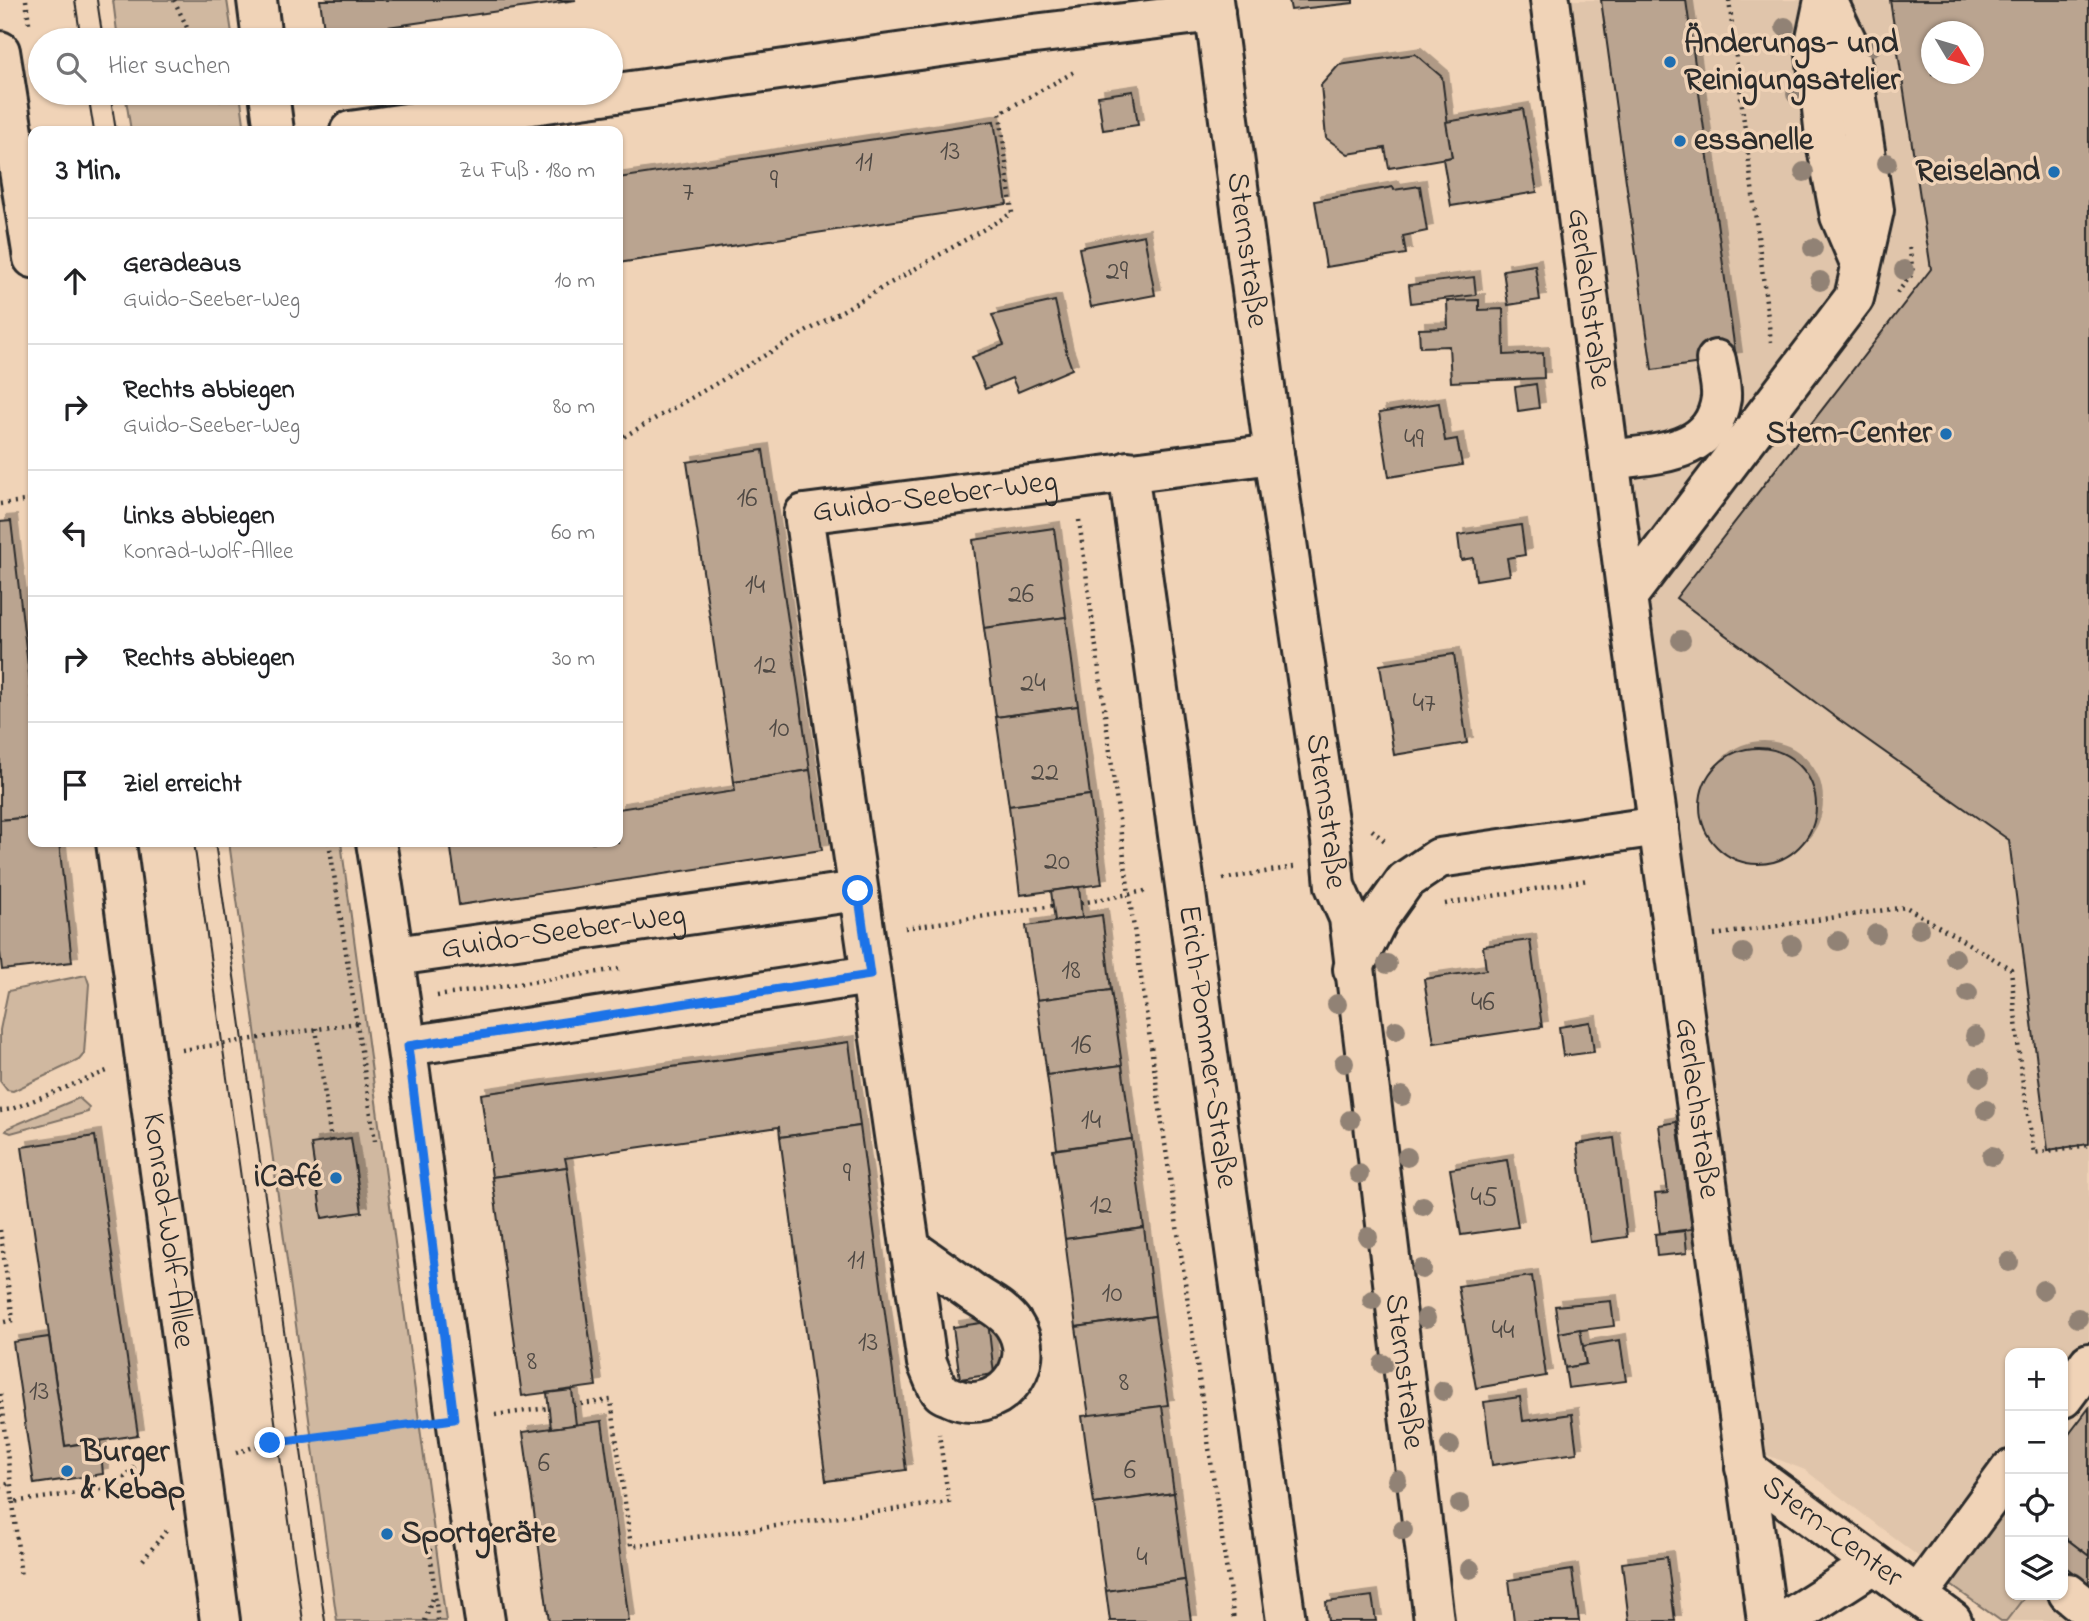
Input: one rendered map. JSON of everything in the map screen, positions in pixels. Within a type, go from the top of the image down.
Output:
[{"type":"street","points":[[257,0],[260,28]]},
{"type":"street","name":"Gerlachstraße","points":[[1550,0],[1627,597],[1768,1621]]},
{"type":"street","points":[[1627,597],[1854,298],[1860,263],[1840,216],[1825,137],[1815,43],[1825,0]]},
{"type":"street","points":[[623,93],[1074,29],[1214,6]]},
{"type":"street","name":"Sternstraße","points":[[1214,6],[1335,886],[1349,918],[1353,969],[1434,1621]]},
{"type":"street","points":[[0,51],[28,227]]},
{"type":"street","points":[[271,105],[273,126]]},
{"type":"street","points":[[385,126],[535,105]]},
{"type":"street","points":[[1610,460],[1678,449],[1703,436],[1716,418],[1721,396],[1716,360]]},
{"type":"street","name":"Guido-Seeber-Weg","points":[[941,1392],[927,1363],[804,514],[1274,454]]},
{"type":"street","name":"Erich-Pommer-Straße","points":[[1128,471],[1286,1621]]},
{"type":"street","points":[[1353,969],[1378,919],[1405,881],[1439,858],[1659,826]]},
{"type":"street","name":"Konrad-Wolf-Allee","points":[[117,847],[220,1621]]},
{"type":"street","points":[[377,847],[408,1046],[454,1419],[485,1621]]},
{"type":"street","name":"Guido-Seeber-Weg","points":[[395,956],[858,891]]},
{"type":"street","points":[[408,1046],[870,975]]},
{"type":"street","points":[[910,1248],[1000,1311],[1014,1325],[1020,1341],[1022,1357],[1018,1375],[1008,1387],[995,1396],[978,1401],[959,1401],[941,1392]]},
{"type":"street","points":[[2068,1391],[2089,1363]]},
{"type":"street","name":"Stern-Center","points":[[1745,1468],[1952,1621]]},
{"type":"street","points":[[1917,1595],[2006,1474]]},
{"type":"street","points":[[1785,1621],[1874,1564]]},
{"type":"path","points":[[174,0],[187,28]]},
{"type":"path","points":[[1729,0],[1778,398]]},
{"type":"path","points":[[623,437],[1012,213],[1000,113],[1076,72],[1074,29]]},
{"type":"path","points":[[1073,479],[1129,894],[1234,1621]]},
{"type":"path","points":[[0,504],[28,501]]},
{"type":"path","points":[[1080,902],[1375,856],[1394,835]]},
{"type":"path","points":[[1441,905],[1599,878]]},
{"type":"path","points":[[1676,943],[1706,936],[1906,906],[2011,969],[2020,1064],[2034,1153],[2089,1145]]},
{"type":"path","points":[[316,1028],[331,1141]]},
{"type":"path","points":[[0,1230],[13,1320],[0,1323]]},
{"type":"path","points":[[574,1405],[611,1400],[631,1546],[949,1502],[938,1424],[941,1392]]},
{"type":"path","points":[[0,1394],[21,1578]]},
{"type":"path","points":[[199,1466],[262,1444],[548,1408]]},
{"type":"path","points":[[13,1502],[113,1488],[155,1446]]},
{"type":"path","points":[[0,1488],[11,1482]]},
{"type":"path","points":[[425,1621],[434,1591]]},
{"type":"shaded area","points":[[113,0],[227,0],[231,28],[116,28]]},
{"type":"shaded area","points":[[1565,0],[2089,0],[2089,1621],[2003,1621],[1805,1470],[1764,1454]]},
{"type":"shaded area","points":[[127,105],[242,105],[244,126],[130,126]]},
{"type":"shaded area","points":[[230,847],[342,847],[446,1621],[337,1621]]},
{"type":"shaded area","points":[[86,975],[89,984],[84,1054],[79,1060],[13,1091],[7,1090],[0,1081],[0,1030],[8,991]]},
{"type":"shaded area","points":[[79,1098],[89,1107],[88,1112],[11,1133],[6,1131],[8,1128]]},
{"type":"shaded area","points":[[2005,1505],[2005,1600],[2022,1600],[2006,1621],[2001,1621],[1948,1583]]},
{"type":"building","points":[[320,0],[576,0],[381,28],[324,28]]},
{"type":"building","points":[[1289,0],[1353,0],[1353,3],[1291,10]]},
{"type":"building","points":[[1601,0],[1686,0],[1736,358],[1652,370]]},
{"type":"building","name":"Stern-Center","points":[[1890,0],[2089,0],[2089,1144],[2048,1150],[2009,840],[1835,717],[1676,598],[1931,269]]},
{"type":"building","points":[[1415,54],[1442,77],[1452,157],[1389,168],[1385,148],[1348,154],[1326,138],[1321,85],[1339,65]]},
{"type":"building","points":[[1133,91],[1138,125],[1103,130],[1098,96]]},
{"type":"building","points":[[1523,109],[1537,192],[1451,206],[1443,159],[1452,157],[1446,122]]},
{"type":"building","points":[[994,121],[1007,204],[623,262],[623,177]]},
{"type":"building","points":[[1420,186],[1427,231],[1403,236],[1406,254],[1326,267],[1315,201],[1393,187],[1394,190]]},
{"type":"building","points":[[1144,235],[1155,295],[1091,307],[1079,248]]},
{"type":"building","points":[[1535,265],[1540,300],[1508,305],[1503,270]]},
{"type":"building","points":[[1474,277],[1476,295],[1411,303],[1409,285]]},
{"type":"building","points":[[1479,300],[1479,310],[1503,309],[1504,355],[1543,353],[1544,378],[1451,382],[1449,346],[1420,347],[1419,329],[1448,328],[1447,301]]},
{"type":"building","points":[[1055,301],[1072,369],[1018,392],[1012,378],[985,389],[972,357],[1004,345],[992,315]]},
{"type":"building","points":[[1536,384],[1539,408],[1518,411],[1515,387]]},
{"type":"building","points":[[1439,403],[1445,441],[1457,439],[1462,465],[1389,477],[1379,413]]},
{"type":"building","points":[[763,450],[810,770],[734,782],[687,462]]},
{"type":"building","points":[[11,521],[28,666],[28,817],[0,820],[0,522]]},
{"type":"building","points":[[1521,525],[1525,555],[1507,558],[1510,575],[1476,580],[1473,558],[1461,560],[1458,535]]},
{"type":"building","points":[[1054,528],[1066,617],[984,628],[973,540]]},
{"type":"building","points":[[1066,617],[1078,706],[996,717],[984,628]]},
{"type":"building","points":[[1454,654],[1467,743],[1394,755],[1380,665]]},
{"type":"building","points":[[1078,706],[1090,795],[1009,806],[996,717]]},
{"type":"building","points":[[1758,748],[1780,752],[1799,765],[1812,784],[1816,806],[1812,828],[1799,847],[1780,860],[1758,864],[1736,860],[1717,847],[1704,828],[1700,806],[1704,784],[1717,765],[1736,752]]},
{"type":"building","points":[[810,770],[822,850],[459,905],[451,847],[623,847],[623,808],[735,791],[734,782]]},
{"type":"building","points":[[1090,795],[1102,884],[1020,895],[1009,806]]},
{"type":"building","points":[[28,817],[28,847],[60,847],[72,962],[2,970],[0,820]]},
{"type":"building","points":[[1079,887],[1082,918],[1055,921],[1051,891]]},
{"type":"building","points":[[1102,915],[1111,990],[1037,1000],[1026,926]]},
{"type":"building","points":[[1530,940],[1542,1027],[1434,1043],[1424,979],[1486,970],[1483,946]]},
{"type":"building","points":[[1111,990],[1122,1065],[1047,1075],[1037,1000]]},
{"type":"building","points":[[1590,1022],[1594,1052],[1563,1056],[1559,1027]]},
{"type":"building","points":[[849,1042],[860,1126],[780,1137],[779,1127],[565,1158],[567,1167],[492,1177],[481,1094]]},
{"type":"building","points":[[1122,1065],[1132,1139],[1057,1149],[1047,1075]]},
{"type":"building","points":[[1677,1122],[1692,1229],[1660,1233],[1655,1194],[1668,1193],[1659,1125]]},
{"type":"building","points":[[860,1126],[906,1470],[826,1481],[780,1137]]},
{"type":"building","points":[[95,1136],[138,1435],[65,1446],[22,1147]]},
{"type":"building","name":"iCafé","points":[[351,1138],[362,1212],[322,1218],[311,1144]]},
{"type":"building","points":[[1614,1138],[1627,1237],[1590,1242],[1577,1144]]},
{"type":"building","points":[[1132,1139],[1144,1228],[1065,1239],[1053,1150]]},
{"type":"building","points":[[1507,1160],[1518,1227],[1461,1235],[1450,1169]]},
{"type":"building","points":[[567,1167],[596,1386],[522,1396],[492,1177]]},
{"type":"building","points":[[1144,1228],[1155,1316],[1076,1327],[1065,1239]]},
{"type":"building","points":[[1685,1231],[1687,1253],[1657,1256],[1655,1234]]},
{"type":"building","points":[[1532,1276],[1546,1376],[1476,1388],[1458,1286]]},
{"type":"building","points":[[1611,1301],[1614,1326],[1559,1333],[1555,1306]]},
{"type":"building","points":[[1155,1316],[1168,1405],[1089,1416],[1076,1327]]},
{"type":"building","points":[[988,1322],[994,1374],[960,1379],[953,1327]]},
{"type":"building","points":[[1580,1329],[1586,1364],[1565,1368],[1559,1333]]},
{"type":"building","points":[[49,1337],[65,1446],[100,1441],[103,1474],[34,1484],[13,1342]]},
{"type":"building","points":[[1620,1340],[1626,1381],[1568,1388],[1565,1368],[1586,1364],[1583,1346]]},
{"type":"building","points":[[572,1390],[576,1425],[551,1428],[547,1393]]},
{"type":"building","points":[[1520,1397],[1523,1421],[1572,1414],[1577,1453],[1492,1465],[1484,1402]]},
{"type":"building","points":[[1162,1406],[1174,1493],[1094,1504],[1082,1416]]},
{"type":"building","points":[[2089,1408],[2089,1556],[2068,1540],[2068,1435]]},
{"type":"building","points":[[602,1421],[629,1621],[549,1621],[523,1432]]},
{"type":"building","points":[[1174,1493],[1185,1580],[1106,1591],[1094,1504]]},
{"type":"building","points":[[2068,1540],[2089,1556],[2089,1585],[2068,1569]]},
{"type":"building","points":[[1667,1557],[1675,1621],[1629,1621],[1622,1563]]},
{"type":"building","points":[[1572,1570],[1579,1621],[1514,1621],[1509,1580]]},
{"type":"building","points":[[1185,1580],[1191,1621],[1110,1621],[1106,1591]]},
{"type":"building","points":[[1372,1596],[1376,1621],[1328,1621],[1326,1602]]},
{"type":"tram line","points":[[75,0],[79,28]]},
{"type":"tram line","points":[[97,0],[101,28]]},
{"type":"tram line","points":[[90,105],[93,126]]},
{"type":"tram line","points":[[112,105],[115,126]]},
{"type":"tram line","points":[[195,847],[303,1621]]},
{"type":"tram line","points":[[216,847],[325,1621]]},
{"type":"place","name":"Änderungs- und Reinigungsatelier","points":[[1670,62]]},
{"type":"place","name":"essanelle","points":[[1680,141]]},
{"type":"place","name":"Reiseland","points":[[2054,172]]},
{"type":"place","name":"Stern-Center","points":[[1946,434]]},
{"type":"place","name":"iCafé","points":[[336,1178]]},
{"type":"place","name":"Burger & Kebap","points":[[67,1471]]},
{"type":"place","name":"Sportgeräte","points":[[387,1534]]},
{"type":"route","points":[[270,1443],[454,1419],[408,1046],[870,975],[858,891]]}]
